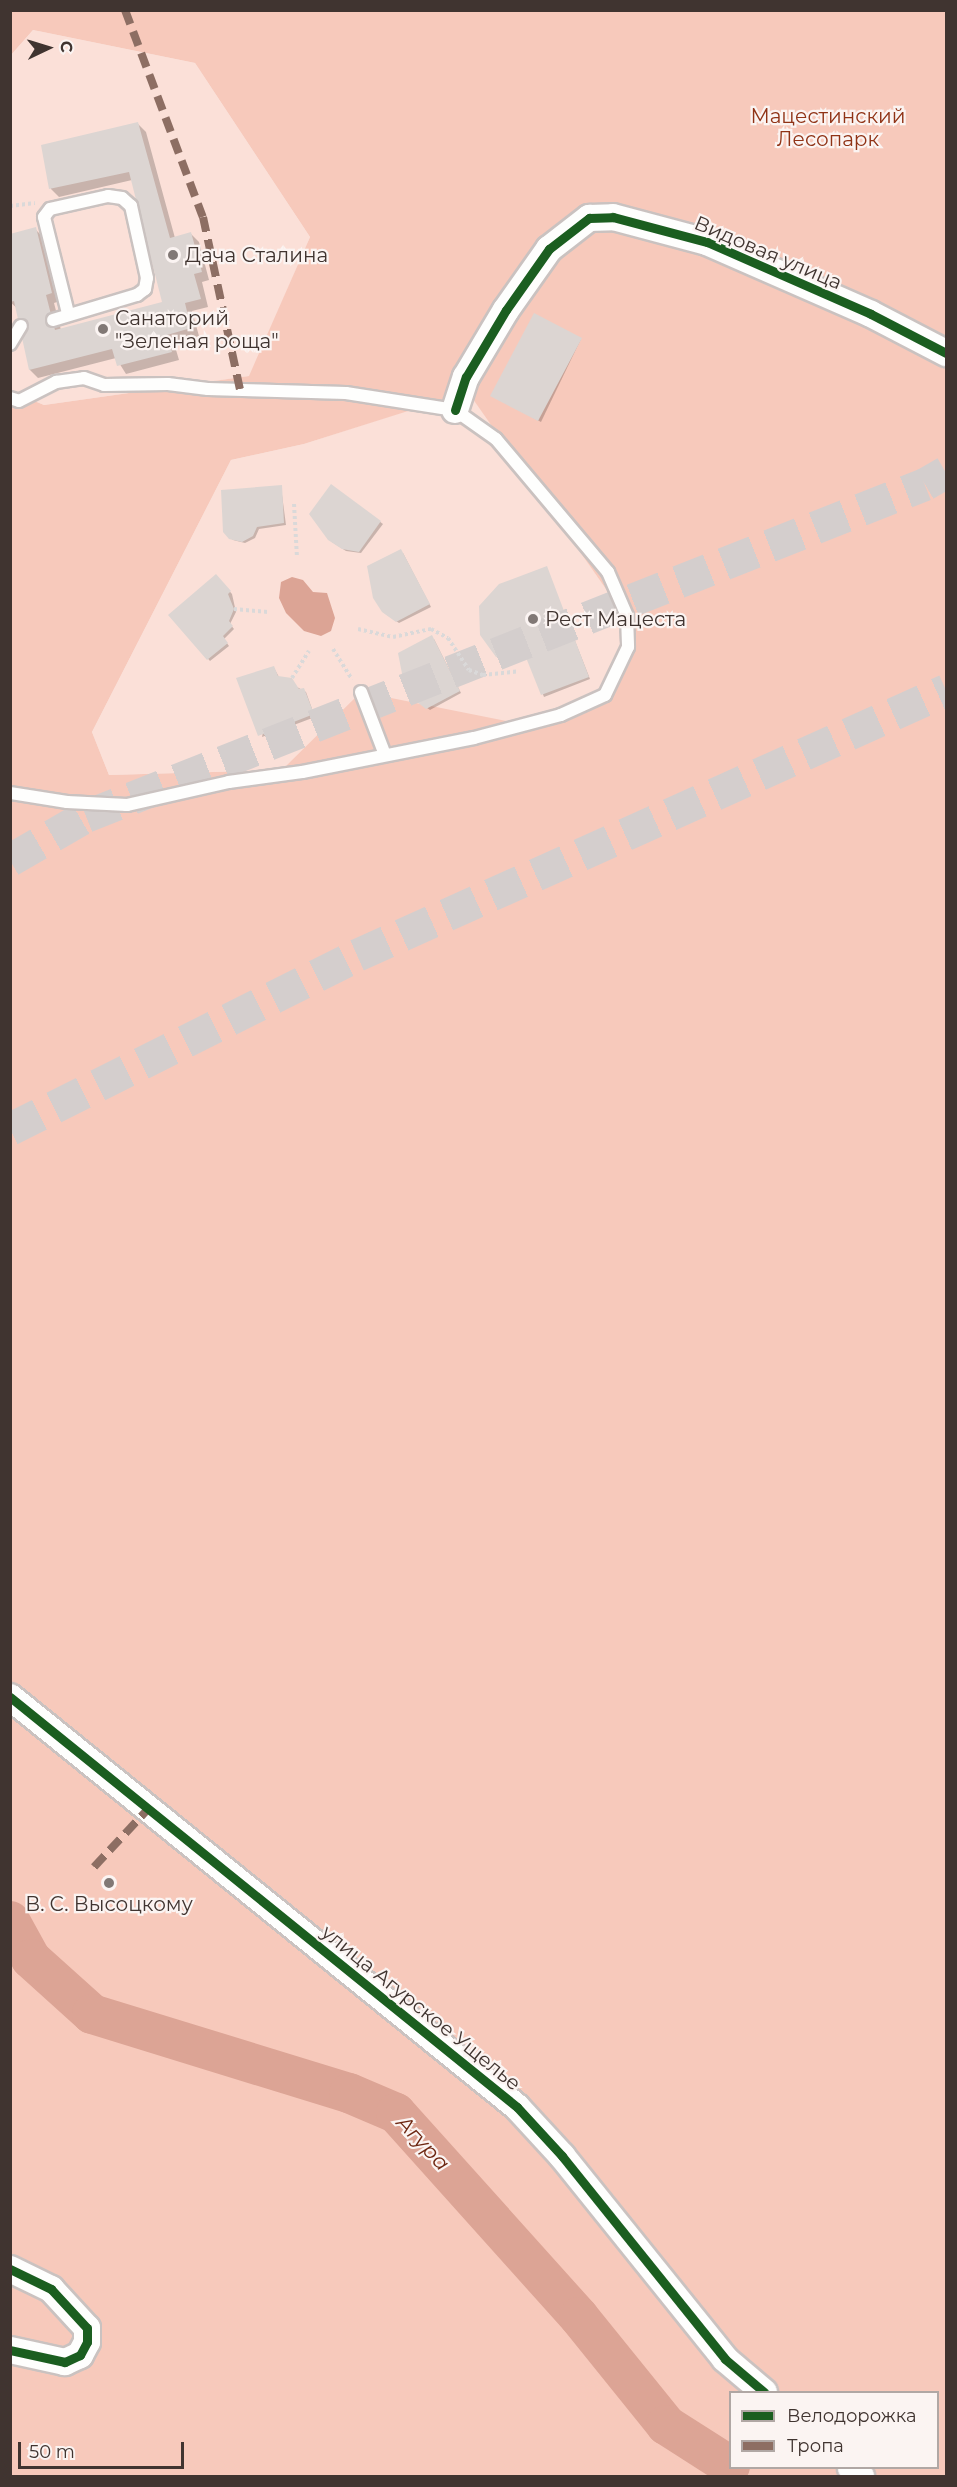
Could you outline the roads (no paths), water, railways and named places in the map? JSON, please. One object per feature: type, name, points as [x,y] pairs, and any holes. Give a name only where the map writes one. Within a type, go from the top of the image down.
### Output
[{"type":"street","name":"Видовая улица","points":[[455,410],[466,377],[506,310],[549,249],[589,219],[613,217],[707,242],[871,314],[946,353]]},
{"type":"street","name":"улица Агурское Ущелье","points":[[10,1697],[517,2107],[562,2156],[725,2359],[763,2391]]},
{"type":"street","points":[[10,2269],[51,2289],[87,2328],[87,2342],[80,2355],[65,2362],[10,2350]]},
{"type":"lane","points":[[53,320],[68,313],[137,295],[145,289],[147,278],[131,206],[122,198],[108,196],[50,209],[44,217],[68,313]]},
{"type":"lane","points":[[10,344],[21,326]]},
{"type":"lane","points":[[10,398],[19,401],[56,382],[84,378],[104,385],[168,384],[208,389],[345,393],[455,410],[496,439],[608,572],[627,616],[628,646],[605,695],[561,715],[495,732],[385,755],[229,782],[128,805],[66,802],[10,793]]},
{"type":"lane","points":[[361,692],[385,755]]},
{"type":"waterway","name":"Агура","points":[[10,1921],[31,1959],[92,2014],[349,2093],[396,2113],[579,2317],[666,2425],[729,2465]]},
{"type":"tunnel","points":[[10,860],[86,816],[925,484],[946,472]]},
{"type":"tunnel","points":[[10,1129],[357,955],[946,690]]},
{"type":"place","name":"Дача Сталина","points":[[173,255]]},
{"type":"place","name":"Санаторий \"Зеленая роща\"","points":[[103,329]]},
{"type":"place","name":"Рест Мацеста","points":[[533,619]]},
{"type":"place","name":"В. С. Высоцкому","points":[[109,1883]]},
{"type":"park label","name":"Мацестинский Лесопарк","points":[[828,128]]}]
